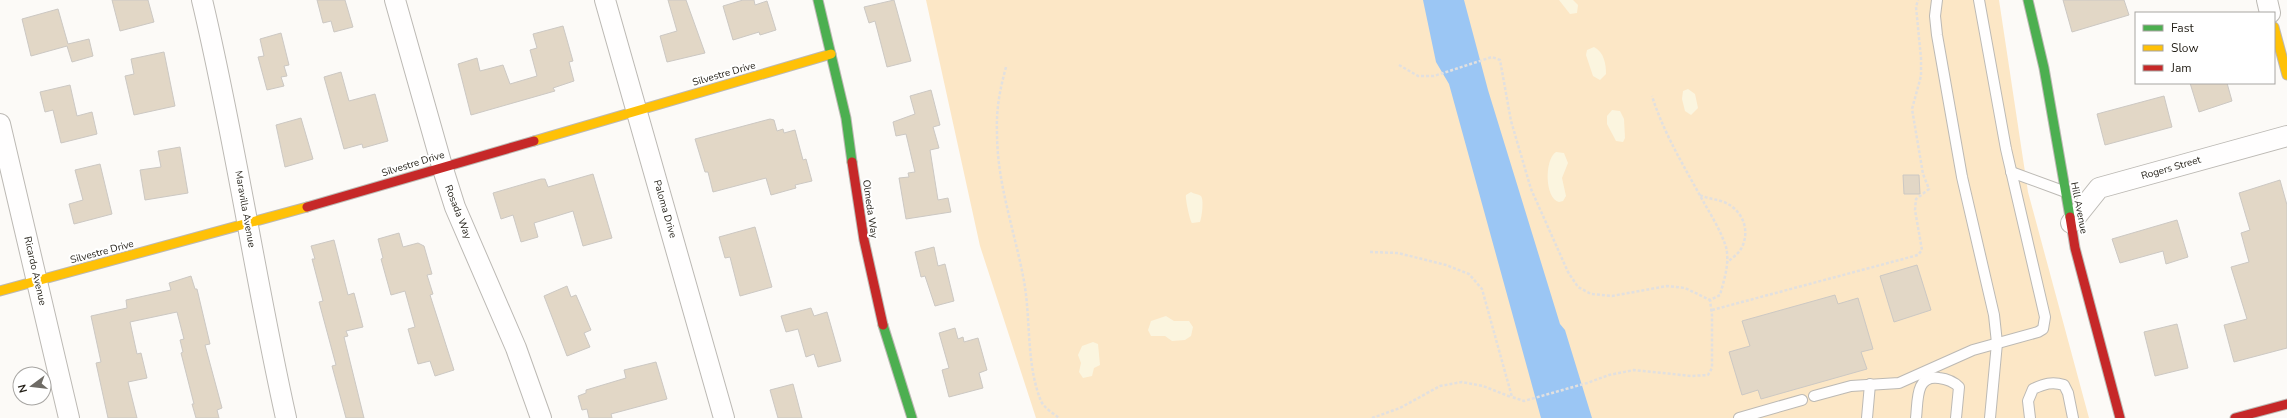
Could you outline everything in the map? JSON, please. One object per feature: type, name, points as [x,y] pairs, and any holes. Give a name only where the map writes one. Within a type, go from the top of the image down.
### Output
[{"type":"street","name":"Maravilla Avenue","points":[[202,0],[224,92],[271,348],[286,418]]},
{"type":"street","name":"Rosada Way","points":[[395,0],[442,166],[464,231],[516,348],[541,418]]},
{"type":"street","name":"Paloma Drive","points":[[605,0],[724,418]]},
{"type":"street","name":"Olmeda Way","points":[[818,0],[846,118],[865,247],[885,335],[912,418]]},
{"type":"street","name":"Hill Avenue","points":[[2028,0],[2044,68],[2075,248],[2120,418]]},
{"type":"street","points":[[2267,0],[2270,12]]},
{"type":"street","points":[[2275,31],[2287,75]]},
{"type":"street","name":"Silvestre Drive","points":[[0,291],[249,224],[442,166],[831,54]]},
{"type":"street","name":"Ricardo Avenue","points":[[0,124],[38,281],[68,418]]},
{"type":"street","name":"Rogers Street","points":[[2071,223],[2099,188],[2287,136]]},
{"type":"street","points":[[2235,418],[2287,406]]},
{"type":"lane","points":[[1937,0],[1935,16],[1937,35],[1962,177],[1994,315],[1997,343],[1990,418]]},
{"type":"lane","points":[[1814,396],[1851,386],[1899,383],[1973,350],[2038,332],[2043,329],[2045,323],[2000,116],[1979,0]]},
{"type":"lane","points":[[2012,172],[2064,191]]},
{"type":"lane","points":[[1940,378],[1941,365]]},
{"type":"lane","points":[[1916,418],[1920,385],[1926,379],[1933,377],[1950,380],[1959,387],[1956,418]]},
{"type":"lane","points":[[2030,418],[2028,401],[2033,389],[2042,384],[2056,382],[2064,385],[2068,393],[2073,418]]},
{"type":"lane","points":[[1867,418],[1870,384]]},
{"type":"lane","points":[[1739,418],[1802,400]]},
{"type":"path","points":[[1712,310],[1918,255],[1922,250],[1915,210],[1916,199],[1929,189],[1923,174],[1912,109],[1921,76],[1922,58],[1916,7],[1918,0]]},
{"type":"path","points":[[1399,65],[1418,76],[1434,76],[1492,57],[1500,60],[1512,121],[1531,189],[1568,272],[1578,287],[1591,294],[1612,296],[1667,286],[1685,288],[1710,300],[1720,296],[1727,263],[1726,247],[1658,117],[1652,96]]},
{"type":"path","points":[[1006,67],[997,104],[996,134],[1004,192],[1024,282],[1035,382],[1042,403],[1059,418]]},
{"type":"path","points":[[1699,194],[1709,199],[1723,202],[1735,209],[1744,222],[1746,236],[1740,250],[1727,263]]},
{"type":"path","points":[[1370,252],[1398,253],[1446,265],[1469,274],[1482,289],[1512,397]]},
{"type":"path","points":[[1372,418],[1400,408],[1440,386],[1462,382],[1483,386],[1524,400],[1587,383],[1609,375],[1634,370],[1691,376],[1708,375],[1712,368],[1712,310],[1710,300]]},
{"type":"shaded area","points":[[926,0],[1999,0],[2028,192],[2089,418],[1036,418],[980,246]]},
{"type":"sand","points":[[1559,0],[1573,0],[1578,5],[1577,13],[1570,14]]},
{"type":"sand","points":[[1594,47],[1602,55],[1606,66],[1606,74],[1600,80],[1593,76],[1586,55],[1587,50]]},
{"type":"sand","points":[[1688,89],[1695,94],[1698,108],[1691,115],[1685,111],[1682,99],[1683,91]]},
{"type":"sand","points":[[1612,110],[1620,111],[1624,119],[1625,138],[1623,142],[1616,141],[1607,124],[1607,116]]},
{"type":"sand","points":[[1556,152],[1564,153],[1568,163],[1562,178],[1566,196],[1563,201],[1559,202],[1554,199],[1551,194],[1548,179],[1549,163],[1552,156]]},
{"type":"sand","points":[[1191,192],[1200,195],[1202,198],[1200,222],[1192,223],[1190,218],[1186,195]]},
{"type":"sand","points":[[1166,316],[1174,321],[1189,321],[1193,327],[1191,336],[1185,340],[1172,341],[1165,336],[1151,336],[1148,330],[1151,321]]},
{"type":"sand","points":[[1093,342],[1098,344],[1100,365],[1094,368],[1092,376],[1083,378],[1079,372],[1081,363],[1078,355],[1082,346]]},
{"type":"water","points":[[1423,0],[1464,0],[1488,90],[1560,324],[1565,330],[1592,418],[1541,418],[1449,84],[1436,62]]},
{"type":"building","points":[[112,0],[148,0],[154,22],[120,31]]},
{"type":"building","points":[[317,0],[345,0],[353,27],[334,32],[331,21],[323,23]]},
{"type":"building","points":[[668,0],[686,0],[705,53],[667,62],[660,36],[677,31]]},
{"type":"building","points":[[743,0],[754,0],[755,5],[767,1],[776,30],[760,35],[759,32],[733,40],[723,6]]},
{"type":"building","points":[[894,0],[911,61],[887,67],[875,21],[869,23],[864,7]]},
{"type":"building","points":[[2063,0],[2124,0],[2129,15],[2072,32]]},
{"type":"building","points":[[58,9],[68,44],[89,39],[93,56],[72,62],[67,46],[31,56],[22,19]]},
{"type":"building","points":[[563,26],[573,61],[569,62],[574,81],[553,88],[555,91],[471,115],[458,64],[477,58],[480,71],[503,65],[510,84],[537,76],[530,50],[537,48],[533,34]]},
{"type":"building","points":[[281,33],[289,65],[284,66],[287,76],[281,77],[284,86],[267,90],[258,57],[264,56],[260,39]]},
{"type":"building","points":[[164,52],[175,106],[134,115],[125,76],[134,74],[131,59]]},
{"type":"building","points":[[341,72],[349,101],[375,94],[388,141],[363,148],[362,144],[344,149],[324,77]]},
{"type":"building","points":[[2190,84],[2227,84],[2232,101],[2199,112]]},
{"type":"building","points":[[70,85],[77,116],[92,112],[97,134],[61,143],[53,110],[45,112],[40,92]]},
{"type":"building","points":[[931,90],[940,125],[933,127],[939,148],[930,150],[938,200],[948,198],[951,212],[906,219],[899,178],[909,177],[908,173],[915,172],[906,134],[896,136],[893,122],[915,114],[910,96]]},
{"type":"building","points":[[2164,96],[2172,127],[2105,145],[2097,114]]},
{"type":"building","points":[[301,118],[313,159],[285,167],[276,125]]},
{"type":"building","points":[[770,119],[774,120],[777,131],[783,129],[784,133],[795,130],[803,160],[806,159],[812,181],[795,185],[796,188],[771,195],[766,178],[713,192],[708,172],[705,172],[695,139]]},
{"type":"building","points":[[180,147],[188,193],[145,200],[140,170],[161,167],[158,151]]},
{"type":"building","points":[[100,164],[112,214],[74,224],[69,204],[83,200],[75,170]]},
{"type":"building","points":[[593,174],[612,238],[583,246],[573,211],[534,223],[538,237],[521,242],[513,215],[501,219],[493,193],[541,179],[545,179],[548,187]]},
{"type":"building","points":[[1903,175],[1919,175],[1920,194],[1904,194]]},
{"type":"building","points":[[2280,180],[2287,205],[2287,348],[2234,362],[2224,325],[2247,319],[2231,267],[2249,262],[2241,233],[2250,230],[2239,193]]},
{"type":"building","points":[[2177,220],[2188,257],[2166,264],[2163,251],[2120,263],[2112,239]]},
{"type":"building","points":[[755,227],[772,287],[740,296],[730,257],[725,258],[719,237]]},
{"type":"building","points":[[399,233],[403,247],[418,243],[424,246],[432,274],[427,275],[433,294],[430,295],[454,370],[435,376],[430,361],[418,364],[408,329],[415,327],[405,291],[391,295],[381,259],[383,258],[378,239]]},
{"type":"building","points":[[334,240],[348,295],[354,293],[363,327],[346,331],[348,336],[344,337],[364,418],[346,418],[332,366],[336,365],[319,302],[323,301],[312,259],[315,259],[311,246]]},
{"type":"building","points":[[934,247],[938,266],[945,264],[954,301],[935,306],[925,276],[921,277],[915,252]]},
{"type":"building","points":[[1917,265],[1931,310],[1894,322],[1880,276]]},
{"type":"building","points":[[191,276],[195,289],[197,289],[210,344],[205,345],[222,408],[217,410],[219,418],[196,418],[181,353],[183,352],[180,340],[184,339],[177,312],[130,322],[137,354],[141,353],[147,378],[128,382],[137,418],[108,418],[96,363],[101,362],[91,316],[127,308],[126,300],[171,290],[169,283]]},
{"type":"building","points":[[567,286],[571,297],[576,295],[591,330],[584,333],[590,347],[567,356],[544,296]]},
{"type":"building","points":[[1835,295],[1838,304],[1858,298],[1873,349],[1861,352],[1867,369],[1761,399],[1758,390],[1742,395],[1729,352],[1750,346],[1742,321]]},
{"type":"building","points":[[811,308],[814,316],[827,312],[841,361],[818,367],[814,354],[806,357],[798,329],[786,332],[781,316]]},
{"type":"building","points":[[2177,324],[2188,368],[2155,376],[2144,332]]},
{"type":"building","points":[[955,328],[958,339],[963,337],[964,342],[978,338],[987,370],[979,373],[983,388],[949,397],[942,370],[949,368],[939,333]]},
{"type":"building","points":[[656,362],[667,399],[611,414],[612,418],[589,418],[587,409],[582,410],[578,396],[586,393],[586,390],[626,378],[624,370]]},
{"type":"building","points":[[793,384],[802,418],[778,418],[770,390]]},
{"type":"traffic: fast","points":[[818,0],[846,118],[852,162]]},
{"type":"traffic: fast","points":[[2028,0],[2044,68],[2070,217]]},
{"type":"traffic: fast","points":[[883,325],[912,418]]},
{"type":"traffic: slow","points":[[2275,31],[2287,75]]},
{"type":"traffic: slow","points":[[534,141],[831,54]]},
{"type":"traffic: slow","points":[[0,291],[307,207]]},
{"type":"traffic: jam","points":[[307,207],[534,141]]},
{"type":"traffic: jam","points":[[852,162],[864,240],[883,325]]},
{"type":"traffic: jam","points":[[2070,217],[2075,248],[2120,418]]},
{"type":"traffic: jam","points":[[2235,418],[2287,404]]}]
